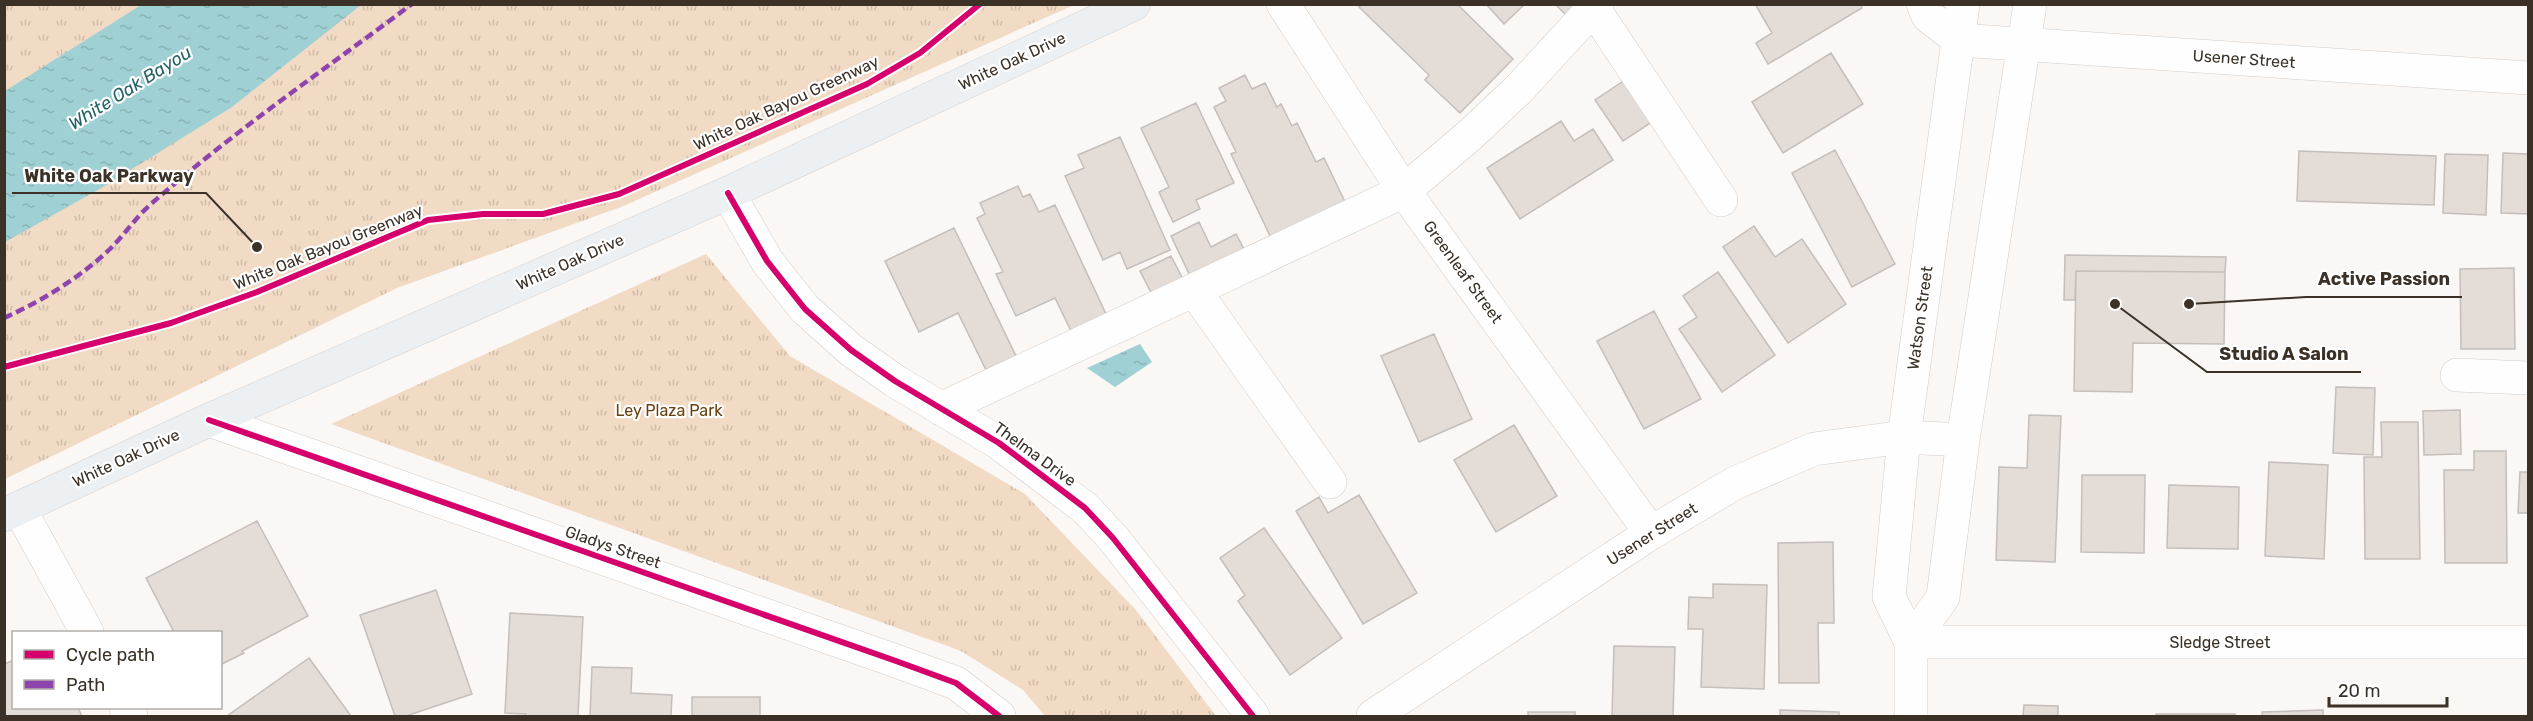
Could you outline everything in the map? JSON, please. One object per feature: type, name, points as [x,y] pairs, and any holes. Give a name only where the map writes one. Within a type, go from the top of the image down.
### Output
[{"type":"main road","name":"White Oak Drive","points":[[11,511],[209,420],[728,192],[1134,4]]},
{"type":"street","name":"Greenleaf Street","points":[[1283,4],[1404,191],[1650,533]]},
{"type":"street","points":[[1923,4],[1928,16],[1959,40]]},
{"type":"street","name":"Watson Street","points":[[1911,717],[1911,642],[1889,597],[1904,437],[1963,4]]},
{"type":"street","points":[[1911,642],[1943,597],[1963,440],[2030,4]]},
{"type":"street","points":[[941,409],[1404,191],[1470,135],[1518,90],[1595,7],[1721,200]]},
{"type":"street","name":"Usener Street","points":[[1959,40],[2529,78]]},
{"type":"street","name":"Thelma Drive","points":[[728,192],[766,261],[805,309],[851,350],[895,381],[999,443],[1085,508],[1113,538],[1253,717]]},
{"type":"street","points":[[1194,290],[1330,482]]},
{"type":"street","points":[[2457,375],[2529,378]]},
{"type":"street","name":"Gladys Street","points":[[209,420],[956,683],[999,717]]},
{"type":"street","name":"Usener Street","points":[[1373,717],[1650,533],[1735,483],[1814,449],[1904,437],[1963,440]]},
{"type":"street","points":[[11,511],[86,631]]},
{"type":"street","name":"Sledge Street","points":[[1911,642],[2529,642]]},
{"type":"green space","points":[[4,5],[1074,5],[621,207],[397,288],[5,479]]},
{"type":"green space","name":"Ley Plaza Park","points":[[706,254],[790,356],[1025,494],[1136,610],[1216,716],[1045,716],[1023,690],[961,651],[331,424]]},
{"type":"water","name":"White Oak Bayou","points":[[141,5],[361,5],[232,107],[103,187],[5,242],[5,91]]},
{"type":"water","points":[[1140,344],[1152,362],[1115,387],[1087,368]]},
{"type":"building","points":[[1362,4],[1457,4],[1513,59],[1460,113],[1425,80],[1429,75],[1359,7]]},
{"type":"building","points":[[1486,4],[1525,4],[1504,24]]},
{"type":"building","points":[[1555,4],[1584,4],[1570,19]]},
{"type":"building","points":[[1755,4],[1860,4],[1862,8],[1768,64],[1756,43],[1772,33]]},
{"type":"building","points":[[1831,53],[1863,104],[1783,153],[1752,102]]},
{"type":"building","points":[[1245,75],[1252,89],[1265,83],[1277,107],[1281,104],[1292,126],[1297,123],[1316,162],[1324,158],[1346,204],[1272,240],[1231,154],[1236,152],[1214,107],[1226,101],[1219,88]]},
{"type":"building","points":[[1628,78],[1655,120],[1623,141],[1595,100]]},
{"type":"building","points":[[1196,103],[1234,183],[1196,200],[1200,209],[1173,222],[1159,192],[1169,187],[1141,128]]},
{"type":"building","points":[[1561,121],[1574,141],[1593,129],[1613,160],[1520,219],[1487,168]]},
{"type":"building","points":[[1120,137],[1170,250],[1127,269],[1120,252],[1103,260],[1065,176],[1084,168],[1078,155]]},
{"type":"building","points":[[1835,150],[1895,264],[1852,287],[1792,173]]},
{"type":"building","points":[[2299,151],[2436,156],[2434,205],[2297,201]]},
{"type":"building","points":[[2503,153],[2528,154],[2528,214],[2501,213]]},
{"type":"building","points":[[2445,154],[2488,155],[2486,215],[2443,213]]},
{"type":"building","points":[[1018,186],[1023,197],[1030,194],[1039,212],[1055,205],[1106,314],[1071,331],[1055,298],[1016,316],[996,274],[1003,272],[977,218],[985,214],[980,203]]},
{"type":"building","points":[[1199,222],[1211,247],[1236,234],[1247,255],[1193,282],[1171,236]]},
{"type":"building","points":[[1754,226],[1775,257],[1802,239],[1846,304],[1788,343],[1723,247]]},
{"type":"building","points":[[954,228],[1016,356],[986,370],[958,313],[919,332],[885,261]]},
{"type":"building","points":[[2065,255],[2226,257],[2225,272],[2076,271],[2075,300],[2064,300]]},
{"type":"building","points":[[1171,256],[1186,285],[1155,300],[1140,271]]},
{"type":"building","points":[[2514,268],[2515,349],[2461,349],[2460,269]]},
{"type":"building","points":[[2076,271],[2225,272],[2224,344],[2133,343],[2132,392],[2074,391]]},
{"type":"building","points":[[1718,272],[1775,355],[1722,392],[1679,329],[1697,317],[1683,296]]},
{"type":"building","points":[[1654,311],[1701,399],[1644,429],[1597,341]]},
{"type":"building","points":[[1434,334],[1472,419],[1419,442],[1381,356]]},
{"type":"building","points":[[2336,387],[2375,388],[2373,455],[2333,453]]},
{"type":"building","points":[[2460,410],[2461,454],[2424,455],[2423,411]]},
{"type":"building","points":[[2029,415],[2061,416],[2055,562],[1996,560],[1999,467],[2027,468]]},
{"type":"building","points":[[2381,422],[2418,422],[2420,559],[2365,559],[2364,457],[2382,457]]},
{"type":"building","points":[[1514,425],[1557,496],[1496,532],[1454,460]]},
{"type":"building","points":[[2474,451],[2506,451],[2507,563],[2445,563],[2444,470],[2474,470]]},
{"type":"building","points":[[2269,462],[2328,465],[2324,559],[2265,556]]},
{"type":"building","points":[[2520,472],[2528,472],[2528,513],[2518,513]]},
{"type":"building","points":[[2082,475],[2145,475],[2144,553],[2081,552]]},
{"type":"building","points":[[2169,485],[2239,487],[2238,549],[2167,548]]},
{"type":"building","points":[[1359,495],[1417,593],[1363,624],[1296,511],[1319,497],[1328,513]]},
{"type":"building","points":[[257,521],[308,616],[222,664],[222,631],[173,631],[146,578]]},
{"type":"building","points":[[1264,528],[1342,638],[1290,675],[1238,601],[1245,595],[1220,558]]},
{"type":"building","points":[[1833,542],[1834,623],[1818,623],[1819,683],[1779,683],[1778,543]]},
{"type":"building","points":[[1713,584],[1767,585],[1764,689],[1701,687],[1703,629],[1688,629],[1689,597],[1713,598]]},
{"type":"building","points":[[436,590],[472,694],[406,716],[395,716],[360,615]]},
{"type":"building","points":[[510,613],[583,617],[578,716],[526,716],[526,714],[505,713]]},
{"type":"building","points":[[1614,646],[1675,647],[1673,716],[1612,716]]},
{"type":"building","points":[[309,658],[351,716],[227,716]]},
{"type":"building","points":[[12,661],[12,709],[78,709],[82,716],[4,716],[4,664]]},
{"type":"building","points":[[592,667],[632,668],[631,693],[672,695],[671,716],[590,716]]},
{"type":"building","points":[[692,697],[760,697],[760,716],[692,716]]},
{"type":"building","points":[[2024,705],[2058,706],[2058,716],[2023,716]]},
{"type":"building","points":[[1780,710],[1839,712],[1839,716],[1780,716]]},
{"type":"building","points":[[2323,710],[2323,716],[2262,716],[2262,712]]},
{"type":"building","points":[[1528,712],[1575,712],[1575,716],[1528,716]]},
{"type":"building","points":[[2156,714],[2235,714],[2235,716],[2156,716]]},
{"type":"marked path","points":[[4,318],[47,296],[87,269],[111,248],[146,209],[182,177],[246,126],[412,4]]},
{"type":"cycle path","name":"White Oak Bayou Greenway","points":[[4,367],[171,323],[257,292],[428,220],[483,214],[543,214],[619,194],[867,84],[920,53],[980,4]]},
{"type":"cycle path","points":[[728,193],[767,261],[805,309],[851,350],[895,381],[999,443],[1085,508],[1113,538],[1253,716]]},
{"type":"cycle path","points":[[209,420],[956,683],[999,716]]},
{"type":"place","name":"White Oak Parkway","points":[[257,247]]},
{"type":"place","name":"Studio A Salon","points":[[2115,304]]},
{"type":"place","name":"Active Passion","points":[[2189,304]]}]
